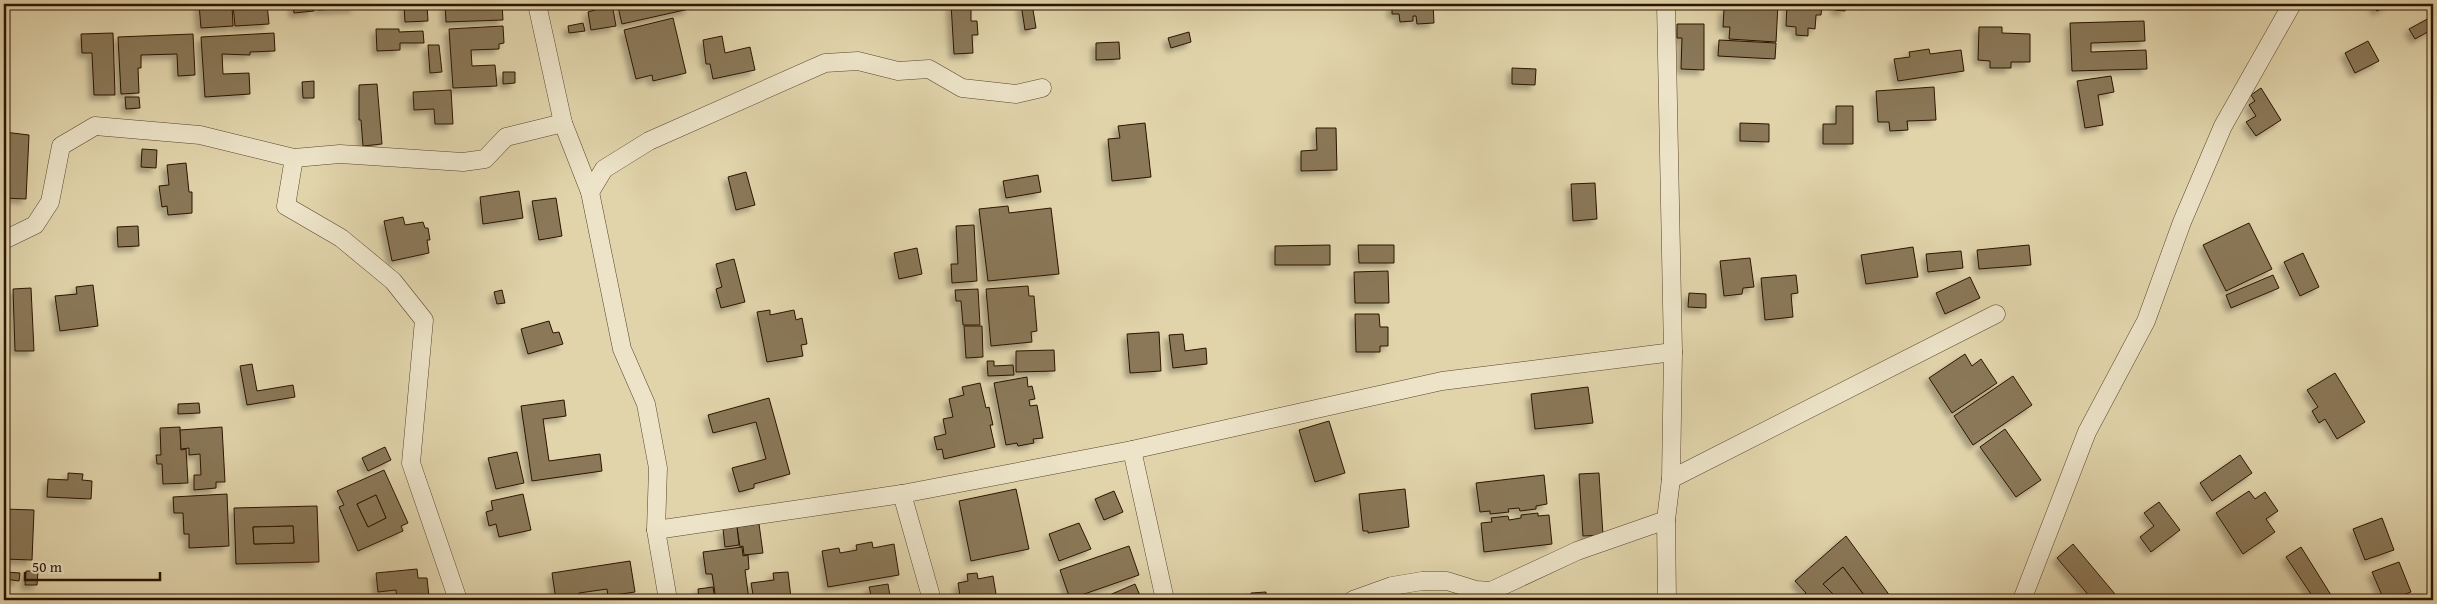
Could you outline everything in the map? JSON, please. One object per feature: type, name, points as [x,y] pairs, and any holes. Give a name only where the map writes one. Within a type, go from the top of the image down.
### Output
[{"type":"street","points":[[537,4],[563,123],[590,192],[622,349],[646,404],[658,468],[656,530],[668,600]]},
{"type":"street","points":[[1666,4],[1673,352],[1670,479],[1666,520],[1667,600]]},
{"type":"street","points":[[2022,600],[2087,432],[2146,321],[2182,222],[2223,126],[2292,4]]},
{"type":"street","points":[[590,192],[604,169],[650,141],[825,63],[858,61],[898,71],[929,69],[962,88],[1016,94],[1042,88]]},
{"type":"street","points":[[4,240],[35,225],[50,202],[61,146],[95,126],[200,135],[294,158],[340,154],[463,162],[485,159],[506,136],[563,123]]},
{"type":"street","points":[[294,158],[286,206],[341,238],[393,281],[424,320],[410,463],[458,600]]},
{"type":"street","points":[[1670,479],[1996,314]]},
{"type":"street","points":[[656,530],[902,494],[1132,450],[1442,381],[1673,352]]},
{"type":"street","points":[[1132,450],[1165,600]]},
{"type":"street","points":[[902,494],[932,600]]},
{"type":"street","points":[[1352,600],[1392,586],[1422,580],[1447,582],[1476,590],[1491,591],[1577,551],[1666,520]]},
{"type":"building","points":[[199,4],[232,4],[233,26],[201,28]]},
{"type":"building","points":[[233,4],[267,4],[269,24],[235,26]]},
{"type":"building","points":[[293,4],[313,4],[314,11],[294,13]]},
{"type":"building","points":[[317,4],[355,4],[355,8],[318,10]]},
{"type":"building","points":[[427,4],[428,21],[405,22],[404,5]]},
{"type":"building","points":[[445,4],[502,4],[503,20],[446,22]]},
{"type":"building","points":[[612,4],[616,26],[591,30],[588,12],[595,10],[594,6]]},
{"type":"building","points":[[629,4],[688,4],[689,9],[622,24],[618,7]]},
{"type":"building","points":[[951,4],[971,4],[971,21],[977,21],[978,35],[972,35],[973,53],[954,54]]},
{"type":"building","points":[[1021,4],[1032,4],[1036,28],[1025,30]]},
{"type":"building","points":[[1392,4],[1433,4],[1434,23],[1417,24],[1416,16],[1413,16],[1413,21],[1400,22],[1399,14],[1392,14]]},
{"type":"building","points":[[1729,4],[1778,4],[1776,42],[1729,39],[1730,27],[1723,27],[1724,9],[1729,9]]},
{"type":"building","points":[[1787,4],[1822,4],[1821,15],[1816,15],[1815,29],[1808,28],[1808,36],[1796,35],[1796,27],[1786,26]]},
{"type":"building","points":[[1836,4],[1846,4],[1845,11],[1835,10]]},
{"type":"building","points":[[2373,4],[2390,4],[2377,11]]},
{"type":"building","points":[[2433,16],[2433,29],[2415,39],[2409,29]]},
{"type":"building","points":[[673,18],[686,73],[653,81],[652,75],[636,79],[624,30]]},
{"type":"building","points":[[2144,21],[2145,41],[2091,43],[2091,52],[2146,50],[2147,69],[2072,71],[2070,23]]},
{"type":"building","points":[[583,23],[585,31],[569,33],[568,26]]},
{"type":"building","points":[[1677,24],[1704,24],[1704,70],[1681,69],[1682,38],[1677,38]]},
{"type":"building","points":[[503,26],[504,43],[499,44],[499,49],[471,50],[472,66],[495,65],[497,86],[453,88],[449,29]]},
{"type":"building","points":[[1979,27],[2002,27],[2002,33],[2030,34],[2030,62],[2011,62],[2011,68],[1990,68],[1990,61],[1978,60]]},
{"type":"building","points":[[376,29],[399,29],[399,32],[423,31],[424,43],[400,43],[400,50],[377,51]]},
{"type":"building","points":[[1189,32],[1191,42],[1171,48],[1168,38]]},
{"type":"building","points":[[113,33],[115,95],[94,95],[92,53],[82,53],[81,34]]},
{"type":"building","points":[[274,33],[275,51],[250,52],[250,55],[222,54],[223,74],[249,73],[250,94],[205,97],[201,37]]},
{"type":"building","points":[[193,34],[195,75],[178,76],[177,54],[141,55],[141,68],[138,68],[139,93],[121,94],[118,37]]},
{"type":"building","points":[[722,36],[725,53],[750,47],[755,70],[713,79],[710,64],[706,64],[703,40]]},
{"type":"building","points":[[1719,40],[1776,43],[1775,59],[1718,56]]},
{"type":"building","points":[[2368,41],[2379,61],[2355,73],[2345,53]]},
{"type":"building","points":[[1119,42],[1120,59],[1096,60],[1096,43]]},
{"type":"building","points":[[428,45],[439,45],[442,72],[430,73]]},
{"type":"building","points":[[1929,49],[1930,54],[1961,50],[1964,71],[1898,81],[1894,59],[1910,57],[1909,52]]},
{"type":"building","points":[[1512,68],[1536,69],[1535,85],[1512,84]]},
{"type":"building","points":[[503,72],[515,72],[515,83],[503,84]]},
{"type":"building","points":[[2111,76],[2114,92],[2098,95],[2103,125],[2085,128],[2077,81]]},
{"type":"building","points":[[314,81],[314,98],[303,98],[302,82]]},
{"type":"building","points":[[377,84],[382,144],[363,146],[361,120],[359,120],[359,85]]},
{"type":"building","points":[[1934,87],[1936,120],[1907,121],[1908,130],[1890,131],[1889,122],[1878,122],[1876,91]]},
{"type":"building","points":[[2261,88],[2281,120],[2256,136],[2246,122],[2256,116],[2249,105],[2255,101],[2251,95]]},
{"type":"building","points":[[451,90],[453,124],[435,124],[434,109],[414,110],[413,92]]},
{"type":"building","points":[[125,97],[139,97],[140,108],[126,109]]},
{"type":"building","points":[[1836,106],[1853,106],[1853,144],[1823,144],[1823,124],[1836,124]]},
{"type":"building","points":[[1145,123],[1151,177],[1112,181],[1108,139],[1120,138],[1118,126]]},
{"type":"building","points":[[1740,123],[1769,124],[1769,142],[1740,141]]},
{"type":"building","points":[[1316,128],[1336,128],[1337,170],[1301,171],[1301,151],[1317,150]]},
{"type":"building","points":[[4,132],[29,135],[26,199],[4,198]]},
{"type":"building","points":[[142,149],[157,150],[156,168],[141,167]]},
{"type":"building","points":[[186,163],[189,192],[192,192],[192,213],[168,215],[167,206],[162,207],[159,186],[169,185],[167,165]]},
{"type":"building","points":[[746,172],[755,205],[736,210],[728,177]]},
{"type":"building","points":[[1038,175],[1041,192],[1006,198],[1003,181]]},
{"type":"building","points":[[1595,183],[1597,219],[1573,221],[1571,184]]},
{"type":"building","points":[[519,191],[523,218],[483,224],[480,197]]},
{"type":"building","points":[[556,198],[562,236],[539,240],[532,201]]},
{"type":"building","points":[[1008,206],[1009,213],[1051,208],[1059,274],[988,281],[979,209]]},
{"type":"building","points":[[403,217],[405,225],[423,222],[425,228],[428,228],[430,240],[427,240],[429,253],[392,261],[384,221]]},
{"type":"building","points":[[2249,223],[2272,269],[2226,291],[2203,245]]},
{"type":"building","points":[[974,225],[977,281],[952,283],[951,264],[958,264],[956,226]]},
{"type":"building","points":[[138,226],[139,246],[118,247],[117,227]]},
{"type":"building","points":[[1330,245],[1330,265],[1275,265],[1275,246]]},
{"type":"building","points":[[1358,245],[1394,245],[1394,263],[1359,263]]},
{"type":"building","points":[[2029,245],[2031,265],[1979,269],[1977,250]]},
{"type":"building","points":[[1913,247],[1918,277],[1866,284],[1861,255]]},
{"type":"building","points":[[917,248],[922,274],[899,279],[894,253]]},
{"type":"building","points":[[1961,251],[1963,268],[1928,272],[1926,254]]},
{"type":"building","points":[[2303,253],[2319,287],[2300,296],[2284,262]]},
{"type":"building","points":[[1750,258],[1754,287],[1743,288],[1742,294],[1724,296],[1720,261]]},
{"type":"building","points":[[734,259],[745,302],[721,308],[716,289],[722,287],[716,264]]},
{"type":"building","points":[[1388,271],[1389,303],[1355,303],[1354,272]]},
{"type":"building","points":[[1796,275],[1798,293],[1791,294],[1793,317],[1765,320],[1761,278]]},
{"type":"building","points":[[2273,275],[2279,288],[2231,308],[2226,295]]},
{"type":"building","points":[[1970,277],[1980,298],[1945,314],[1936,293]]},
{"type":"building","points":[[93,285],[98,326],[60,331],[55,296],[77,294],[76,287]]},
{"type":"building","points":[[1028,286],[1029,296],[1034,296],[1037,331],[1031,332],[1032,342],[991,346],[986,289]]},
{"type":"building","points":[[31,288],[34,351],[15,351],[13,289]]},
{"type":"building","points":[[978,289],[980,325],[963,325],[961,301],[956,301],[955,290]]},
{"type":"building","points":[[502,290],[505,303],[497,304],[494,292]]},
{"type":"building","points":[[1689,293],[1706,294],[1706,308],[1688,307]]},
{"type":"building","points":[[770,310],[770,315],[794,310],[796,320],[802,318],[807,344],[801,345],[803,356],[767,362],[757,312]]},
{"type":"building","points":[[1355,314],[1379,314],[1380,327],[1388,327],[1388,346],[1380,346],[1380,352],[1356,352]]},
{"type":"building","points":[[549,321],[553,333],[559,332],[563,344],[528,354],[521,329]]},
{"type":"building","points":[[964,326],[982,326],[983,357],[966,358]]},
{"type":"building","points":[[1159,332],[1161,371],[1130,373],[1127,334]]},
{"type":"building","points":[[1183,334],[1185,351],[1206,348],[1207,364],[1173,368],[1169,335]]},
{"type":"building","points":[[1054,350],[1055,371],[1016,372],[1016,351]]},
{"type":"building","points":[[1965,354],[1972,366],[1981,359],[1997,383],[1952,413],[1929,378]]},
{"type":"building","points":[[987,361],[994,361],[994,366],[1013,365],[1014,375],[988,376]]},
{"type":"building","points":[[252,364],[257,391],[293,385],[295,397],[247,405],[240,366]]},
{"type":"building","points":[[2335,373],[2365,422],[2337,439],[2325,419],[2319,423],[2312,411],[2318,407],[2307,390]]},
{"type":"building","points":[[2013,376],[2032,405],[1973,445],[1954,416]]},
{"type":"building","points":[[1027,377],[1028,387],[1032,386],[1035,399],[1029,400],[1030,406],[1037,405],[1043,438],[1033,439],[1034,443],[1018,446],[1017,443],[1006,445],[994,383]]},
{"type":"building","points":[[980,383],[986,408],[989,407],[993,425],[990,425],[995,447],[944,459],[942,449],[937,450],[934,437],[946,434],[943,419],[953,417],[949,399],[964,395],[962,387]]},
{"type":"building","points":[[1588,387],[1593,423],[1535,429],[1531,394]]},
{"type":"building","points":[[769,398],[790,474],[754,484],[754,488],[739,492],[732,468],[766,459],[756,422],[713,433],[708,415]]},
{"type":"building","points":[[564,400],[566,416],[543,419],[549,461],[600,454],[602,471],[532,481],[521,406]]},
{"type":"building","points":[[199,403],[200,413],[178,414],[178,404]]},
{"type":"building","points":[[1329,421],[1345,473],[1315,482],[1299,430]]},
{"type":"building","points":[[180,427],[181,450],[186,449],[188,483],[163,484],[162,464],[157,464],[156,455],[161,455],[160,428]]},
{"type":"building","points":[[222,427],[225,482],[216,482],[216,488],[194,490],[194,475],[201,475],[200,454],[189,455],[189,448],[181,449],[180,430]]},
{"type":"building","points":[[2005,429],[2041,480],[2016,497],[1980,447]]},
{"type":"building","points":[[385,447],[391,460],[368,471],[362,458]]},
{"type":"building","points":[[517,452],[524,483],[496,489],[488,458]]},
{"type":"building","points":[[2240,455],[2252,473],[2212,501],[2200,483]]},
{"type":"building","points":[[384,470],[408,523],[401,526],[403,531],[358,551],[339,507],[344,505],[337,491]],"holes":[[[376,495],[386,518],[368,527],[357,504]]]},
{"type":"building","points":[[68,473],[83,474],[82,480],[92,481],[91,499],[47,497],[48,479],[68,480]]},
{"type":"building","points":[[1599,473],[1603,535],[1583,536],[1579,474]]},
{"type":"building","points":[[1544,475],[1547,504],[1536,506],[1536,509],[1520,511],[1519,508],[1508,509],[1509,512],[1490,514],[1490,511],[1480,512],[1476,483]]},
{"type":"building","points":[[1016,489],[1029,549],[971,561],[959,501]]},
{"type":"building","points":[[1405,489],[1409,527],[1368,533],[1368,531],[1363,531],[1359,494]]},
{"type":"building","points":[[1114,491],[1123,512],[1104,520],[1095,499]]},
{"type":"building","points":[[2249,491],[2255,499],[2265,492],[2278,511],[2266,519],[2275,532],[2243,554],[2216,513]]},
{"type":"building","points":[[227,494],[229,546],[189,548],[189,534],[184,534],[183,513],[174,513],[173,497]]},
{"type":"building","points":[[523,494],[531,530],[499,537],[496,524],[489,526],[486,512],[493,510],[491,501]]},
{"type":"building","points":[[376,495],[386,518],[368,527],[357,504]]},
{"type":"building","points":[[2159,502],[2180,530],[2151,552],[2140,537],[2154,526],[2144,513]]},
{"type":"building","points":[[317,506],[319,562],[236,564],[234,508]],"holes":[[[293,526],[294,543],[254,544],[253,527]]]},
{"type":"building","points":[[4,509],[34,510],[32,560],[4,559]]},
{"type":"building","points":[[1538,513],[1538,516],[1549,515],[1552,544],[1484,552],[1481,523],[1492,522],[1491,518],[1508,516],[1509,520],[1521,518],[1521,515]]},
{"type":"building","points":[[2382,518],[2394,550],[2365,560],[2353,529]]},
{"type":"building","points":[[1079,523],[1091,549],[1059,561],[1049,534]]},
{"type":"building","points":[[759,524],[763,553],[744,555],[743,546],[740,547],[737,527]]},
{"type":"building","points":[[293,526],[294,543],[254,544],[253,527]]},
{"type":"building","points":[[737,527],[739,545],[725,547],[723,529]]},
{"type":"building","points":[[1846,536],[1893,600],[1857,600],[1864,595],[1843,567],[1823,584],[1839,600],[1803,600],[1801,597],[1806,593],[1795,581]]},
{"type":"building","points":[[872,542],[873,548],[894,544],[899,575],[828,587],[822,551],[839,548],[840,553],[857,550],[856,545]]},
{"type":"building","points":[[2073,544],[2120,600],[2089,600],[2091,598],[2057,558]]},
{"type":"building","points":[[1129,546],[1139,575],[1070,599],[1060,570]]},
{"type":"building","points":[[742,547],[743,556],[748,555],[749,569],[745,570],[749,600],[716,600],[712,574],[706,574],[703,552]]},
{"type":"building","points":[[2301,547],[2331,595],[2322,600],[2315,600],[2286,557]]},
{"type":"building","points":[[630,561],[635,592],[608,596],[607,589],[579,593],[580,600],[556,600],[552,573]]},
{"type":"building","points":[[2399,562],[2411,592],[2390,600],[2384,600],[2372,572]]},
{"type":"building","points":[[1843,567],[1864,595],[1857,600],[1839,600],[1823,584]]},
{"type":"building","points":[[417,569],[418,578],[427,578],[429,597],[420,598],[421,600],[397,600],[396,590],[378,592],[376,573]]},
{"type":"building","points":[[26,571],[38,571],[37,585],[25,585]]},
{"type":"building","points":[[6,572],[20,573],[19,581],[5,579]]},
{"type":"building","points":[[788,572],[791,598],[787,598],[787,600],[754,600],[751,583],[774,580],[773,573]]},
{"type":"building","points":[[977,573],[978,579],[993,576],[997,600],[955,600],[955,597],[960,596],[958,583],[968,581],[967,574]]},
{"type":"building","points":[[888,584],[890,596],[872,599],[869,587]]},
{"type":"building","points":[[1135,584],[1142,600],[1098,600]]},
{"type":"building","points":[[713,587],[715,600],[699,600],[698,589]]},
{"type":"building","points":[[1266,592],[1266,600],[1251,600],[1251,593]]},
{"type":"building","points":[[1400,597],[1401,600],[1382,600]]}]
